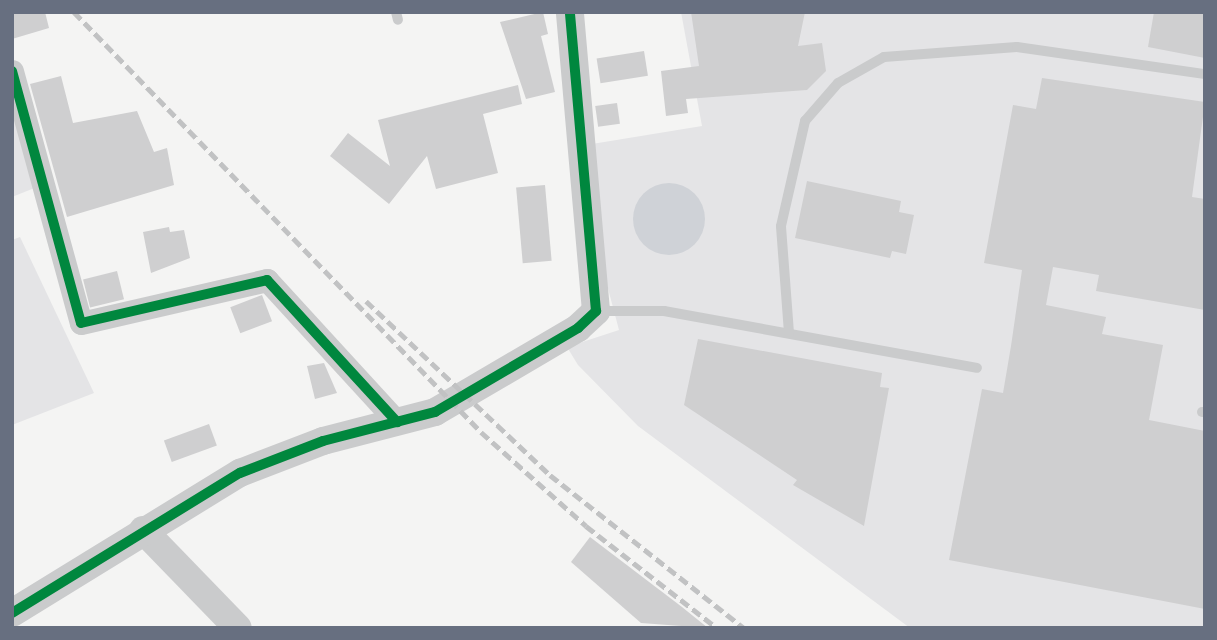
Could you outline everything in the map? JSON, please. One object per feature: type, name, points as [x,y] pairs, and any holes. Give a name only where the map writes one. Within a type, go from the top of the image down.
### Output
[{"type":"street","points":[[12,613],[143,530],[240,473],[323,441],[435,412],[578,328],[596,311],[570,12]]},
{"type":"street","points":[[12,71],[81,323],[267,280],[397,422]]},
{"type":"street","points":[[143,530],[238,628]]},
{"type":"lane","points":[[789,333],[781,226],[805,121],[838,83],[884,57],[1017,47],[1205,74]]},
{"type":"lane","points":[[596,311],[664,312],[977,368]]},
{"type":"shaded area","points":[[681,12],[1205,12],[1205,628],[910,628],[638,426],[578,365],[567,347],[619,330],[606,281],[592,144],[702,126]]},
{"type":"shaded area","points":[[12,100],[37,187],[12,197]]},
{"type":"shaded area","points":[[676,183],[695,193],[703,205],[703,233],[695,245],[683,253],[662,255],[643,245],[635,233],[633,212],[643,193],[655,185]]},
{"type":"shaded area","points":[[20,237],[94,393],[12,425],[12,240]]},
{"type":"building","points":[[12,12],[45,12],[49,28],[12,39]]},
{"type":"building","points":[[543,12],[548,34],[541,36],[555,92],[526,99],[500,22]]},
{"type":"building","points":[[691,12],[805,12],[798,46],[822,43],[826,71],[807,90],[686,99],[688,113],[666,116],[661,71],[699,66]]},
{"type":"building","points":[[1154,12],[1205,12],[1205,58],[1148,47]]},
{"type":"building","points":[[644,51],[648,76],[601,83],[597,59]]},
{"type":"building","points":[[61,76],[73,123],[137,111],[154,152],[167,148],[174,185],[67,217],[30,84]]},
{"type":"building","points":[[1042,78],[1205,102],[1192,197],[1205,199],[1205,310],[1096,291],[1099,275],[1053,267],[1046,305],[1106,317],[1102,334],[1163,345],[1149,420],[1205,431],[1205,609],[949,560],[982,389],[1003,393],[1022,270],[984,263],[1013,105],[1036,109]]},
{"type":"building","points":[[518,85],[522,104],[483,114],[498,173],[436,189],[427,156],[389,204],[330,156],[348,133],[390,166],[378,120]]},
{"type":"building","points":[[617,103],[620,124],[598,127],[595,106]]},
{"type":"building","points":[[807,181],[901,201],[899,212],[914,215],[906,254],[892,251],[890,258],[795,238]]},
{"type":"building","points":[[545,185],[552,261],[523,263],[516,188]]},
{"type":"building","points":[[169,227],[170,232],[184,230],[190,258],[151,273],[143,232]]},
{"type":"building","points":[[117,271],[124,299],[90,308],[83,279]]},
{"type":"building","points":[[262,295],[272,321],[240,333],[230,307]]},
{"type":"building","points":[[698,339],[882,373],[880,387],[889,388],[864,526],[793,485],[797,480],[684,405]]},
{"type":"building","points":[[324,363],[337,393],[315,399],[307,366]]},
{"type":"building","points":[[209,424],[217,446],[172,462],[164,440]]},
{"type":"building","points":[[590,537],[708,628],[641,623],[571,562]]},
{"type":"railway","points":[[74,12],[481,432],[586,526],[717,628]]},
{"type":"railway","points":[[366,301],[550,475],[744,628]]},
{"type":"cycle path","points":[[12,613],[240,473],[323,441],[435,412],[578,328],[596,311],[570,12]]},
{"type":"cycle path","points":[[12,71],[81,323],[267,280],[397,422]]}]
